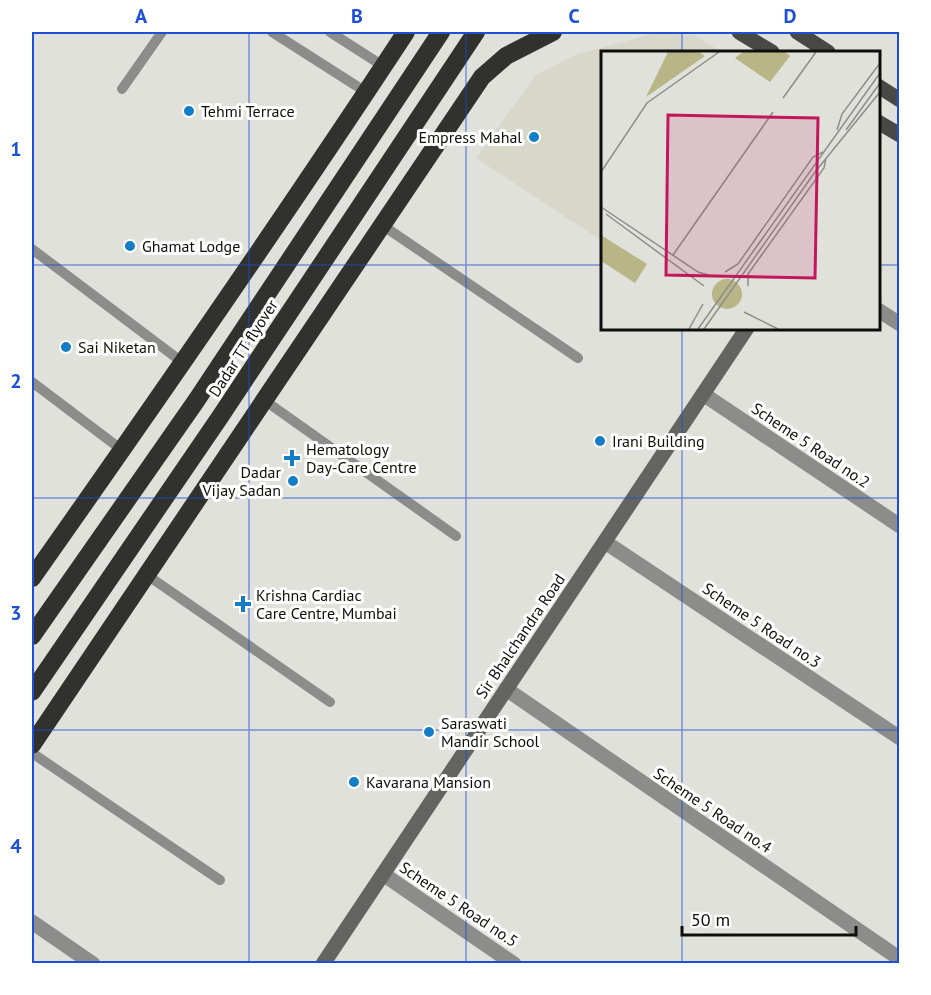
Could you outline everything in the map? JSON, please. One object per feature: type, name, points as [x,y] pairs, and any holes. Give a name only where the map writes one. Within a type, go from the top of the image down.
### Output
[{"type":"highway","points":[[32,578],[122,450],[406,32]]},
{"type":"highway","name":"Dadar TT flyover","points":[[32,636],[196,401],[441,32]]},
{"type":"highway","name":"Dadar TT flyover","points":[[35,687],[220,417],[476,32]]},
{"type":"highway","points":[[32,745],[482,76],[506,56],[553,32]]},
{"type":"main road","points":[[739,32],[770,51]]},
{"type":"main road","points":[[797,32],[826,51]]},
{"type":"main road","points":[[880,87],[900,100]]},
{"type":"main road","points":[[880,126],[900,135]]},
{"type":"street","points":[[880,311],[900,324]]},
{"type":"street","name":"Sir Bhalchandra Road","points":[[323,963],[746,330]]},
{"type":"street","name":"Scheme 5 Road no.2","points":[[703,394],[900,526]]},
{"type":"street","name":"Scheme 5 Road no.3","points":[[605,542],[900,738]]},
{"type":"street","name":"Scheme 5 Road no.4","points":[[506,689],[900,959]]},
{"type":"street","name":"Scheme 5 Road no.5","points":[[383,874],[514,963]]},
{"type":"street","points":[[32,922],[93,963]]},
{"type":"lane","points":[[122,89],[162,32]]},
{"type":"lane","points":[[272,32],[366,92]]},
{"type":"lane","points":[[330,32],[383,66]]},
{"type":"lane","points":[[382,225],[578,358]]},
{"type":"lane","points":[[32,249],[182,362]]},
{"type":"lane","points":[[32,382],[122,450]]},
{"type":"lane","points":[[264,400],[456,536]]},
{"type":"lane","points":[[147,575],[330,702]]},
{"type":"lane","points":[[32,753],[220,880]]},
{"type":"shaded area","points":[[655,33],[694,35],[720,51],[601,51],[601,240],[476,158],[536,75],[575,55]]},
{"type":"place","name":"Tehmi Terrace","points":[[189,111]]},
{"type":"place","name":"Empress Mahal","points":[[534,137]]},
{"type":"place","name":"Ghamat Lodge","points":[[130,246]]},
{"type":"place","name":"Sai Niketan","points":[[66,347]]},
{"type":"place","name":"Irani Building","points":[[600,441]]},
{"type":"place","name":"Hematology Day-Care Centre","points":[[292,458]]},
{"type":"place","name":"Dadar Vijay Sadan","points":[[293,481]]},
{"type":"place","name":"Krishna Cardiac Care Centre, Mumbai","points":[[243,604]]},
{"type":"place","name":"Saraswati Mandir School","points":[[429,732]]},
{"type":"place","name":"Kavarana Mansion","points":[[354,782]]}]
